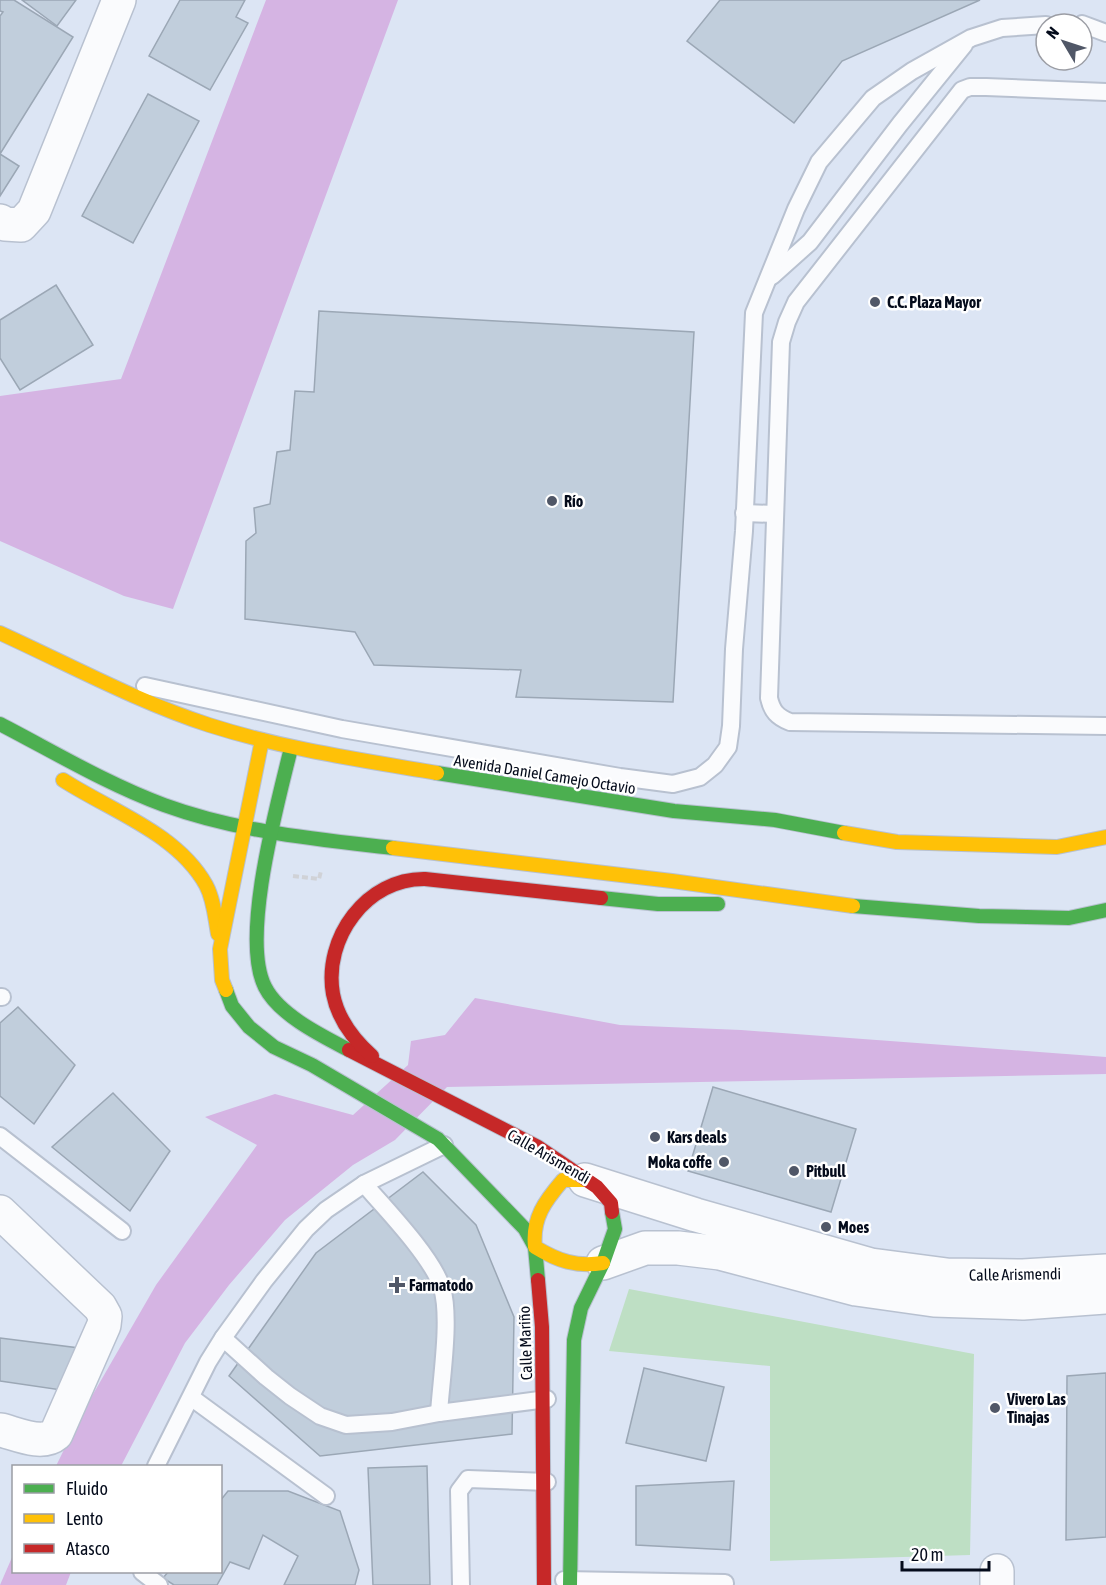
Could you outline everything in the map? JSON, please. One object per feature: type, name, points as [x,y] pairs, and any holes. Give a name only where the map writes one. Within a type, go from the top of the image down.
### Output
[{"type":"street","points":[[0,221],[5,224],[21,225],[34,211],[119,0]]},
{"type":"street","name":"Avenida Daniel Camejo Octavio","points":[[0,633],[163,708],[209,725],[291,747],[515,787],[674,811],[775,820],[897,842],[1056,847],[1106,837]]},
{"type":"street","points":[[0,724],[148,799],[210,820],[272,834],[650,878],[838,905],[979,916],[1069,918],[1106,910]]},
{"type":"street","points":[[0,735],[21,750]]},
{"type":"street","points":[[220,949],[262,741]]},
{"type":"street","name":"Calle Arismendi","points":[[291,747],[257,914],[256,962],[264,987],[287,1011],[316,1033],[538,1148],[585,1180],[871,1265],[947,1275],[1023,1276],[1106,1271]]},
{"type":"street","points":[[48,769],[74,788],[166,842],[192,864],[206,884],[213,903],[220,949]]},
{"type":"street","points":[[384,1067],[352,1038],[338,1011],[330,976],[335,950],[346,925],[358,909],[377,892],[399,881],[453,880],[658,904],[745,903],[787,898]]},
{"type":"street","name":"Calle Mariño","points":[[220,949],[222,980],[232,1006],[249,1028],[274,1047],[312,1065],[441,1142],[525,1229],[535,1247],[542,1327],[544,1583]]},
{"type":"street","points":[[570,1583],[574,1340],[581,1308],[603,1263],[615,1229],[611,1203],[597,1187],[585,1180],[563,1180],[537,1215],[532,1232],[535,1247],[552,1258],[570,1265],[586,1266],[603,1263]]},
{"type":"street","points":[[0,1212],[100,1307],[105,1316],[104,1325],[56,1434],[50,1439],[42,1440],[1,1430]]},
{"type":"street","name":"Calle Arismendi","points":[[603,1263],[645,1248],[678,1248],[720,1253],[856,1289],[934,1300],[1023,1304],[1106,1297]]},
{"type":"lane","points":[[88,673],[342,729],[620,777],[673,784],[700,777],[715,765],[728,747],[732,726],[734,649],[744,513],[754,313],[796,209],[819,162],[873,98],[912,70],[971,38],[1002,28],[1034,26]]},
{"type":"lane","points":[[768,279],[810,242],[900,124],[971,38]]},
{"type":"lane","points":[[1106,92],[986,87],[970,87],[962,90],[806,287],[791,314],[781,342],[769,698],[774,712],[781,719],[790,722],[1106,726]]},
{"type":"lane","points":[[744,513],[775,514]]},
{"type":"lane","points":[[0,1136],[122,1231]]},
{"type":"lane","points":[[157,1465],[208,1362],[223,1338],[264,1281],[306,1229],[326,1209],[364,1184],[441,1142]]},
{"type":"lane","points":[[364,1184],[432,1265],[442,1287],[446,1310],[439,1413]]},
{"type":"lane","points":[[223,1338],[290,1396],[320,1416],[346,1425],[392,1422],[439,1413],[543,1399],[572,1400]]},
{"type":"lane","points":[[192,1398],[326,1496]]},
{"type":"lane","points":[[461,1585],[459,1491],[468,1479],[570,1484]]},
{"type":"lane","points":[[143,1573],[159,1585]]},
{"type":"lane","points":[[544,1583],[725,1583]]},
{"type":"green space","points":[[629,1289],[974,1354],[970,1555],[770,1561],[770,1366],[609,1351]]},
{"type":"shaded area","points":[[266,0],[398,0],[173,609],[124,596],[0,541],[0,396],[121,379]]},
{"type":"shaded area","points":[[475,998],[620,1025],[741,1030],[1106,1057],[1106,1074],[447,1087],[395,1140],[353,1165],[285,1220],[229,1285],[185,1343],[122,1465],[56,1465],[81,1415],[156,1285],[257,1145],[205,1117],[275,1094],[353,1115],[408,1065],[411,1041],[445,1035]]},
{"type":"shaded area","points":[[12,1557],[12,1573],[71,1573],[66,1585],[0,1585]]},
{"type":"building","points":[[0,0],[14,0],[73,37],[0,154],[0,16],[3,12],[0,11]]},
{"type":"building","points":[[22,0],[76,0],[57,26]]},
{"type":"building","points":[[180,0],[245,0],[236,17],[248,23],[210,90],[149,56]]},
{"type":"building","points":[[720,0],[980,0],[842,61],[794,123],[687,41]]},
{"type":"building","points":[[148,94],[199,121],[133,243],[82,216]]},
{"type":"building","points":[[0,154],[19,166],[0,196]]},
{"type":"building","points":[[56,285],[93,345],[20,390],[0,358],[0,320]]},
{"type":"building","points":[[319,311],[694,332],[673,702],[516,697],[521,670],[374,665],[355,632],[245,619],[246,541],[256,533],[254,508],[270,504],[277,452],[290,450],[295,391],[314,392]]},
{"type":"building","points":[[18,1007],[75,1065],[34,1124],[0,1096],[0,1023]]},
{"type":"building","points":[[713,1087],[856,1129],[831,1212],[688,1171]]},
{"type":"building","points":[[113,1093],[170,1151],[130,1211],[52,1147]]},
{"type":"building","name":"Farmatodo","points":[[423,1172],[476,1225],[514,1317],[512,1434],[320,1456],[229,1376],[316,1253]]},
{"type":"building","points":[[0,1338],[79,1348],[68,1391],[0,1381]]},
{"type":"building","points":[[644,1368],[724,1387],[706,1461],[626,1443]]},
{"type":"building","points":[[1106,1373],[1106,1537],[1066,1540],[1067,1376]]},
{"type":"building","points":[[427,1466],[430,1585],[373,1585],[368,1468]]},
{"type":"building","points":[[734,1481],[730,1550],[636,1545],[636,1486]]},
{"type":"building","points":[[228,1491],[288,1491],[340,1511],[359,1570],[355,1585],[284,1585],[298,1556],[263,1535],[249,1569],[230,1562],[217,1585],[174,1585],[163,1578],[167,1573],[222,1573],[222,1498]]},
{"type":"traffic: fast","points":[[0,724],[143,797],[192,814],[277,833],[393,848]]},
{"type":"traffic: fast","points":[[291,748],[264,869],[259,904],[258,965],[265,987],[280,1007],[302,1024],[349,1050]]},
{"type":"traffic: fast","points":[[437,773],[674,811],[775,820],[844,833]]},
{"type":"traffic: fast","points":[[601,898],[658,904],[718,904]]},
{"type":"traffic: fast","points":[[853,906],[979,916],[1069,918],[1106,910]]},
{"type":"traffic: fast","points":[[226,990],[232,1006],[249,1027],[274,1047],[312,1065],[438,1139],[525,1229],[535,1247],[538,1280]]},
{"type":"traffic: fast","points":[[570,1585],[574,1340],[581,1308],[603,1263],[615,1229],[612,1212]]},
{"type":"traffic: slow","points":[[0,633],[130,694],[209,725],[294,747],[437,773]]},
{"type":"traffic: slow","points":[[226,990],[222,980],[220,949],[262,740]]},
{"type":"traffic: slow","points":[[63,780],[142,825],[178,851],[193,867],[209,891],[218,934]]},
{"type":"traffic: slow","points":[[844,833],[897,842],[1057,847],[1106,837]]},
{"type":"traffic: slow","points":[[393,848],[672,881],[853,906]]},
{"type":"traffic: slow","points":[[585,1180],[563,1180],[551,1195],[538,1219],[535,1247],[568,1262],[603,1263]]},
{"type":"traffic: jam","points":[[372,1056],[353,1036],[343,1021],[335,1003],[332,973],[335,952],[342,933],[368,900],[404,881],[425,879],[601,898]]},
{"type":"traffic: jam","points":[[349,1050],[538,1147],[597,1187],[611,1203],[612,1212]]},
{"type":"traffic: jam","points":[[538,1280],[542,1327],[544,1585]]},
{"type":"place","name":"C.C. Plaza Mayor","points":[[875,302]]},
{"type":"place","name":"Río","points":[[552,501]]},
{"type":"place","name":"Kars deals","points":[[655,1137]]},
{"type":"place","name":"Moka coffe","points":[[724,1162]]},
{"type":"place","name":"Pitbull","points":[[794,1171]]},
{"type":"place","name":"Moes","points":[[826,1227]]},
{"type":"place","name":"Farmatodo","points":[[397,1285]]},
{"type":"place","name":"Vivero Las Tinajas","points":[[995,1408]]}]
